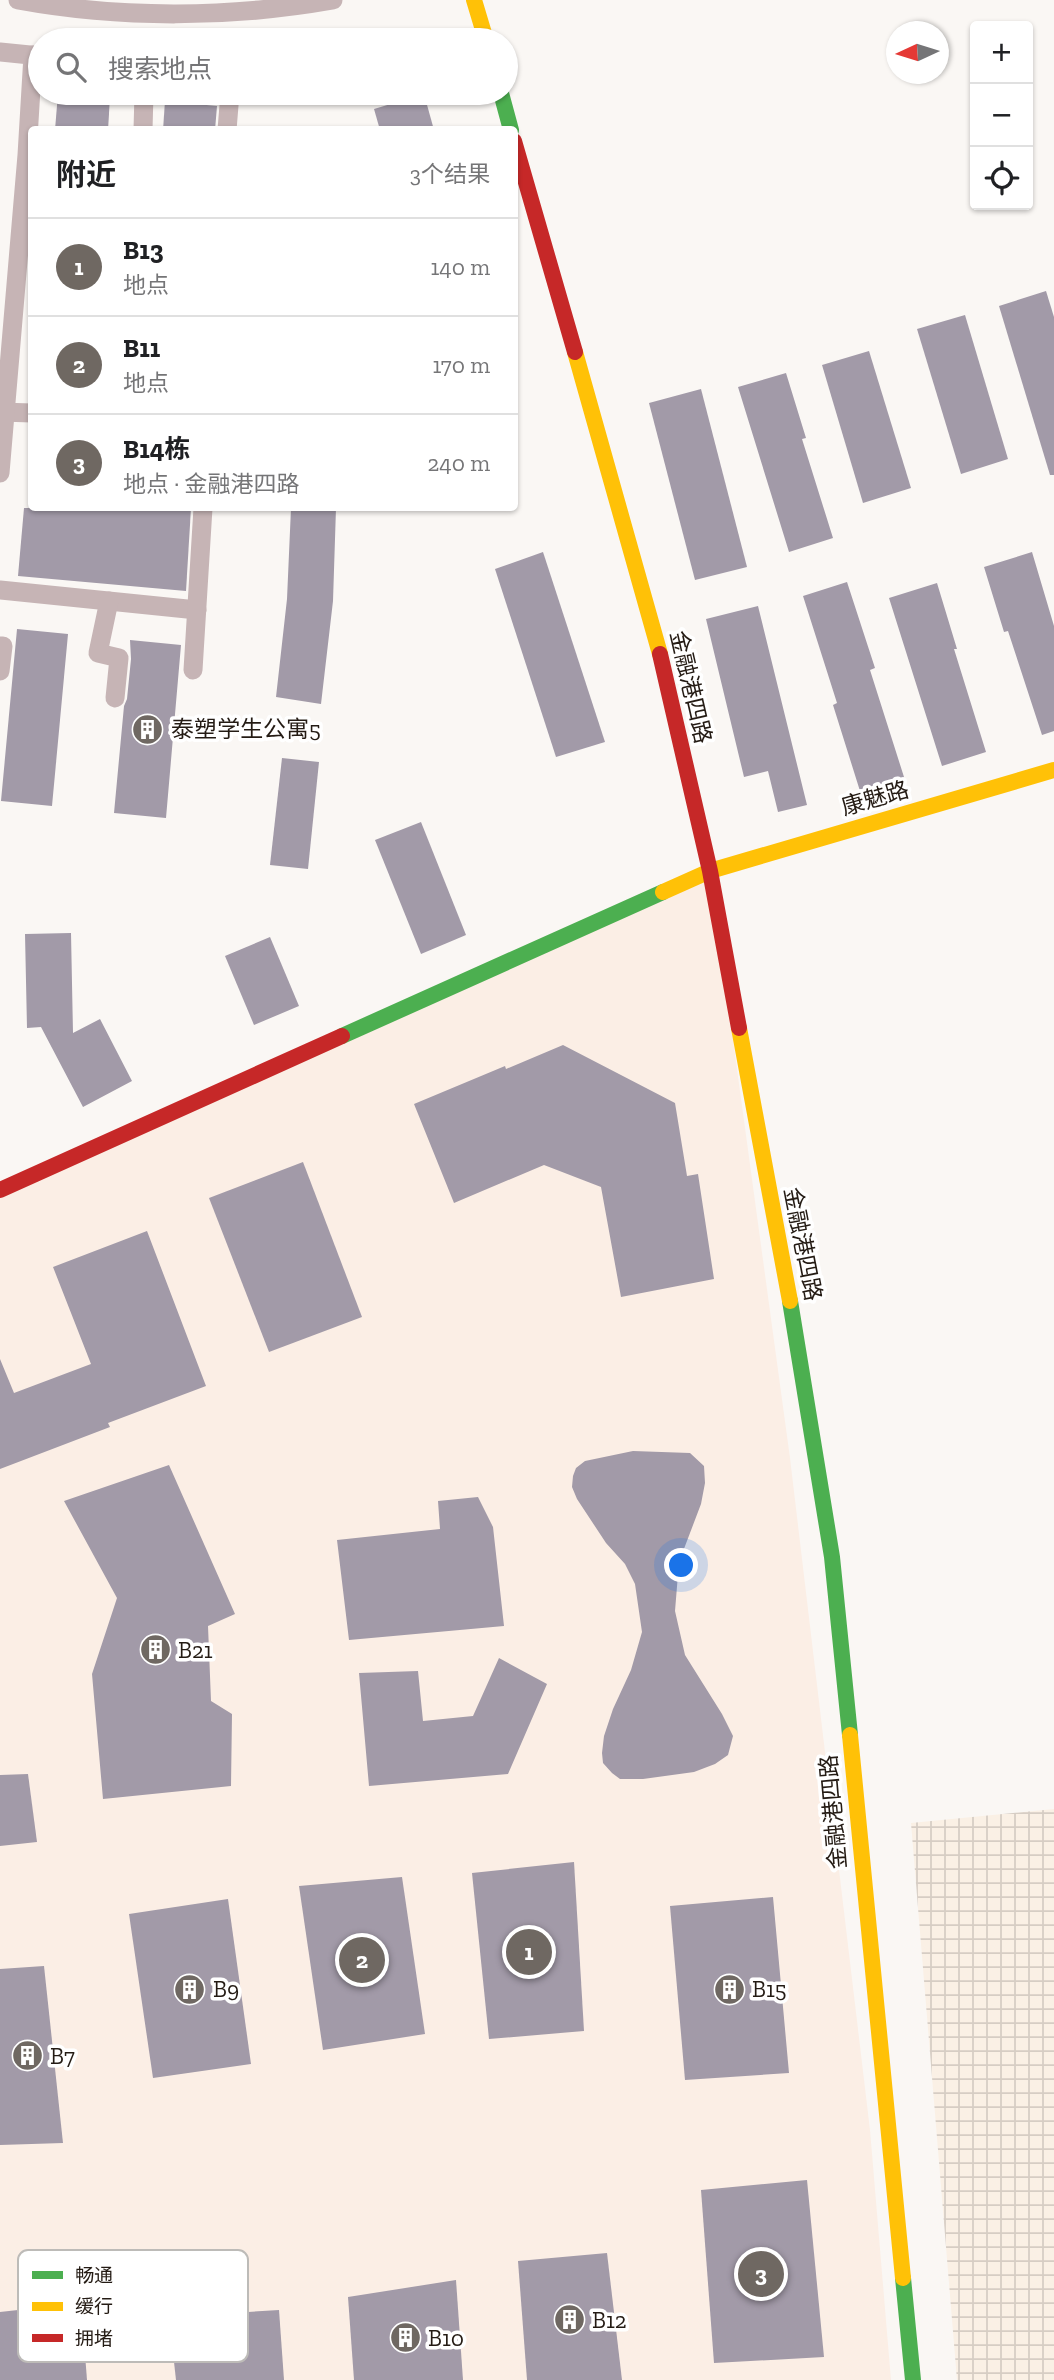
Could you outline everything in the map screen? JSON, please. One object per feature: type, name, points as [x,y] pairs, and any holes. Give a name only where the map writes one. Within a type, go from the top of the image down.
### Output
[{"type":"street","points":[[18,0],[86,9],[156,13],[214,13],[333,0]]},
{"type":"street","points":[[474,0],[482,28]]},
{"type":"street","points":[[0,52],[28,54]]},
{"type":"street","points":[[29,126],[31,105]]},
{"type":"street","points":[[143,126],[144,105]]},
{"type":"street","points":[[228,126],[229,105]]},
{"type":"street","points":[[504,105],[510,126]]},
{"type":"street","points":[[0,473],[3,412],[28,142]]},
{"type":"street","name":"金融港四路","points":[[518,155],[651,617],[710,871],[797,1335],[832,1557],[913,2380]]},
{"type":"street","points":[[3,412],[28,413]]},
{"type":"street","points":[[193,670],[203,511]]},
{"type":"street","points":[[0,590],[197,610]]},
{"type":"street","points":[[109,601],[98,653],[119,659],[115,698]]},
{"type":"street","points":[[0,646],[3,646],[0,671]]},
{"type":"street","name":"康魅路","points":[[0,1190],[710,871],[1054,770]]},
{"type":"shaded area","points":[[710,871],[790,1458],[870,2130],[891,2380],[0,2380],[0,1186]]},
{"type":"shaded area","points":[[1054,1809],[1054,2380],[957,2380],[911,1823]]},
{"type":"building","points":[[57,105],[110,105],[108,126],[55,126]]},
{"type":"building","points":[[165,105],[217,106],[215,126],[163,126]]},
{"type":"building","points":[[387,105],[427,105],[433,126],[379,126],[374,109]]},
{"type":"building","points":[[1046,291],[1054,317],[1054,475],[1050,475],[999,306]]},
{"type":"building","points":[[965,315],[1008,459],[961,474],[917,329]]},
{"type":"building","points":[[869,351],[911,488],[863,503],[822,365]]},
{"type":"building","points":[[786,373],[806,438],[802,439],[833,538],[789,552],[738,387]]},
{"type":"building","points":[[701,389],[747,567],[695,580],[649,403]]},
{"type":"building","points":[[24,508],[28,508],[28,511],[191,511],[186,591],[18,576]]},
{"type":"building","points":[[291,511],[336,511],[333,601],[321,704],[276,697],[287,599]]},
{"type":"building","points":[[543,552],[605,742],[556,757],[495,569]]},
{"type":"building","points":[[1032,552],[1054,626],[1054,731],[1042,735],[1008,631],[1004,632],[984,567]]},
{"type":"building","points":[[847,582],[875,668],[870,670],[904,777],[860,791],[833,705],[837,703],[803,596]]},
{"type":"building","points":[[937,583],[986,752],[942,766],[889,598]]},
{"type":"building","points":[[758,606],[807,805],[778,812],[768,771],[744,777],[706,619]]},
{"type":"building","points":[[17,629],[68,634],[52,806],[1,801]]},
{"type":"building","name":"泰塑学生公寓5","points":[[130,640],[181,645],[166,818],[114,813],[131,659]]},
{"type":"building","points":[[282,758],[319,762],[308,869],[270,865]]},
{"type":"building","points":[[421,822],[466,935],[421,954],[375,840]]},
{"type":"building","points":[[71,933],[73,1033],[100,1019],[132,1081],[83,1107],[41,1027],[27,1028],[25,934]]},
{"type":"building","points":[[270,937],[299,1006],[254,1025],[225,956]]},
{"type":"building","points":[[563,1045],[675,1103],[687,1176],[698,1174],[714,1279],[621,1297],[601,1187],[544,1165],[454,1203],[414,1104]]},
{"type":"building","points":[[303,1162],[362,1317],[269,1352],[209,1198]]},
{"type":"building","points":[[147,1231],[206,1386],[108,1423],[110,1427],[0,1469],[0,1359],[14,1393],[91,1364],[53,1267]]},
{"type":"building","points":[[633,1451],[690,1453],[704,1466],[705,1483],[701,1504],[679,1562],[675,1611],[685,1655],[733,1736],[728,1755],[715,1764],[694,1772],[643,1779],[620,1779],[603,1763],[602,1753],[604,1736],[631,1670],[642,1632],[635,1584],[625,1564],[606,1543],[572,1487],[576,1468],[585,1461]]},
{"type":"building","name":"B21","points":[[169,1465],[235,1614],[208,1626],[211,1701],[232,1714],[231,1786],[103,1799],[92,1674],[117,1598],[64,1501]]},
{"type":"building","points":[[478,1497],[493,1527],[504,1626],[349,1640],[337,1540],[440,1529],[438,1501]]},
{"type":"building","points":[[499,1658],[547,1684],[508,1774],[369,1786],[359,1673],[418,1671],[423,1721],[473,1716]]},
{"type":"building","points":[[28,1774],[37,1842],[0,1846],[0,1775]]},
{"type":"building","points":[[574,1862],[584,2031],[489,2039],[472,1873]]},
{"type":"building","points":[[402,1877],[425,2034],[323,2050],[299,1886]]},
{"type":"building","name":"B15","points":[[773,1897],[789,2073],[685,2080],[670,1906]]},
{"type":"building","name":"B9","points":[[228,1899],[251,2064],[153,2078],[129,1914]]},
{"type":"building","name":"B7","points":[[44,1966],[63,2143],[0,2145],[0,1969]]},
{"type":"building","points":[[807,2180],[824,2357],[714,2363],[701,2190]]},
{"type":"building","name":"B12","points":[[607,2253],[622,2380],[527,2380],[518,2261]]},
{"type":"building","name":"B10","points":[[456,2280],[463,2380],[354,2380],[348,2297]]},
{"type":"building","points":[[18,2310],[18,2362],[86,2362],[87,2380],[0,2380],[0,2312]]},
{"type":"building","points":[[279,2310],[284,2380],[176,2380],[174,2362],[248,2362],[248,2312]]},
{"type":"traffic: fast","points":[[504,105],[510,126]]},
{"type":"traffic: fast","points":[[342,1036],[663,892]]},
{"type":"traffic: fast","points":[[790,1301],[832,1557],[850,1735]]},
{"type":"traffic: fast","points":[[903,2278],[913,2380]]},
{"type":"traffic: slow","points":[[474,0],[482,28]]},
{"type":"traffic: slow","points":[[575,352],[660,654]]},
{"type":"traffic: slow","points":[[663,892],[710,871],[1054,770]]},
{"type":"traffic: slow","points":[[739,1028],[790,1301]]},
{"type":"traffic: slow","points":[[850,1735],[903,2278]]},
{"type":"traffic: jam","points":[[518,155],[575,352]]},
{"type":"traffic: jam","points":[[660,654],[710,871],[739,1028]]},
{"type":"traffic: jam","points":[[0,1190],[342,1036]]},
{"type":"place","name":"泰塑学生公寓5","points":[[148,729]]},
{"type":"place","name":"B21","points":[[155,1650]]},
{"type":"place","name":"B13","points":[[529,1952]]},
{"type":"place","name":"B11","points":[[362,1960]]},
{"type":"place","name":"B9","points":[[190,1989]]},
{"type":"place","name":"B15","points":[[729,1989]]},
{"type":"place","name":"B7","points":[[27,2056]]},
{"type":"place","name":"B14栋","points":[[761,2274]]},
{"type":"place","name":"B12","points":[[569,2320]]},
{"type":"place","name":"B10","points":[[405,2338]]}]
